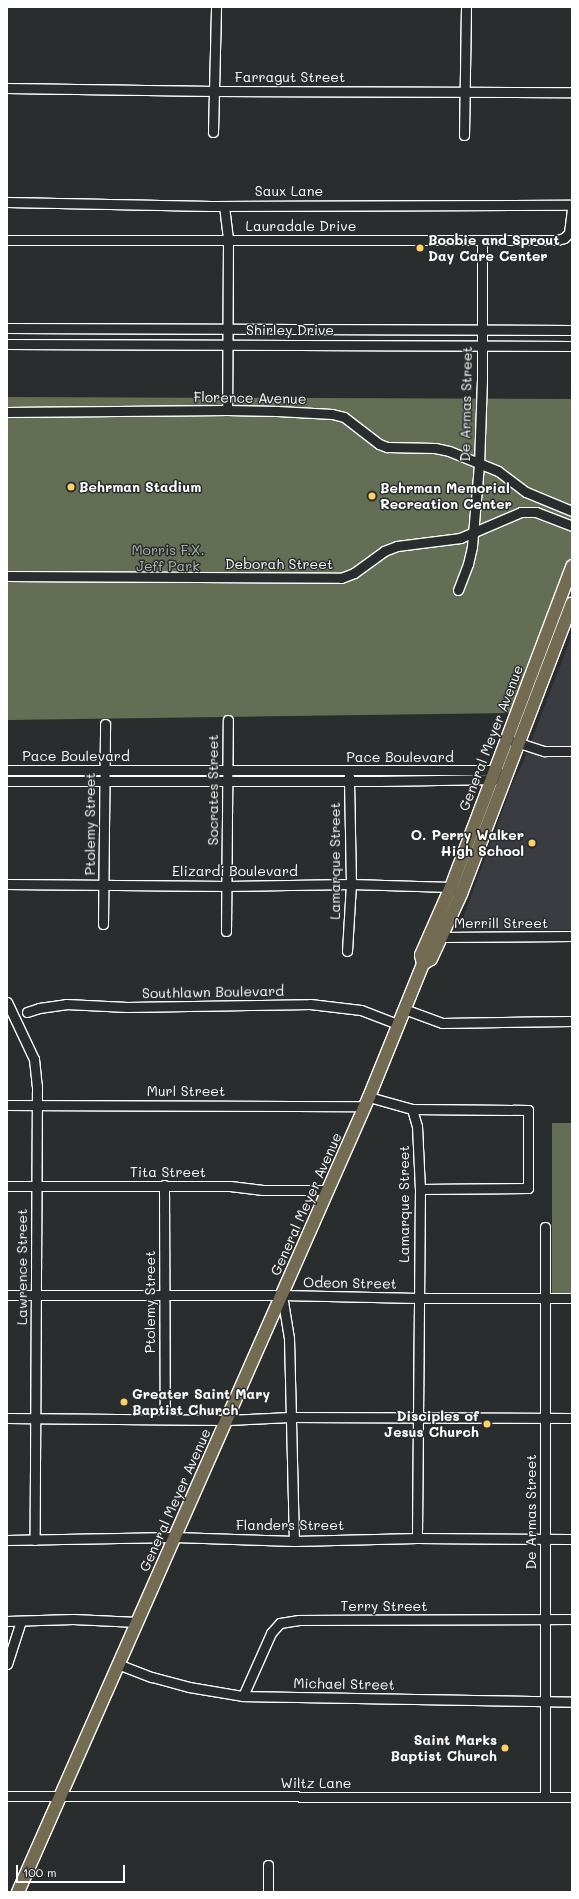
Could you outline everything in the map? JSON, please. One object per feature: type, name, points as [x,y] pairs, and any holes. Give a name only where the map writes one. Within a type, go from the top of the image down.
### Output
[{"type":"main road","name":"General Meyer Avenue","points":[[456,891],[492,775],[572,566]]},
{"type":"main road","name":"General Meyer Avenue","points":[[18,1892],[120,1665],[174,1537],[228,1420],[367,1101],[423,964],[431,959],[436,934],[507,776],[572,604]]},
{"type":"street","points":[[213,132],[216,7]]},
{"type":"street","points":[[464,135],[466,7]]},
{"type":"street","name":"Farragut Street","points":[[7,88],[215,91],[572,92]]},
{"type":"street","name":"Saux Lane","points":[[7,202],[224,206],[572,205]]},
{"type":"street","points":[[224,206],[228,240],[227,410]]},
{"type":"street","name":"Lauradale Drive","points":[[7,240],[557,240],[564,238],[571,226],[572,210]]},
{"type":"street","name":"De Armas Street","points":[[458,590],[468,564],[474,531],[479,465],[482,344],[482,240]]},
{"type":"street","name":"Shirley Drive","points":[[7,328],[572,330]]},
{"type":"street","name":"Shirley Drive","points":[[7,344],[482,344],[572,346]]},
{"type":"street","name":"Florence Avenue","points":[[7,412],[227,410],[332,414],[344,417],[379,444],[387,447],[435,448],[449,451],[479,465],[498,471],[526,492],[572,511]]},
{"type":"street","name":"Deborah Street","points":[[7,576],[341,578],[354,573],[384,551],[397,546],[447,541],[460,538],[521,512],[536,512],[572,526]]},
{"type":"street","name":"Socrates Street","points":[[226,931],[228,720]]},
{"type":"street","name":"Ptolemy Street","points":[[103,924],[105,724]]},
{"type":"street","points":[[507,738],[519,744],[544,751],[572,751]]},
{"type":"street","name":"Pace Boulevard","points":[[7,770],[349,771],[507,776]]},
{"type":"street","name":"Lamarque Street","points":[[347,951],[351,884],[349,771]]},
{"type":"street","name":"Pace Boulevard","points":[[7,781],[349,781],[492,775]]},
{"type":"street","name":"Elizardi Boulevard","points":[[7,884],[227,886],[351,884],[456,891]]},
{"type":"street","name":"Merrill Street","points":[[436,934],[572,936]]},
{"type":"street","name":"Lawrence Street","points":[[7,1002],[11,1021],[34,1058],[37,1086],[36,1540]]},
{"type":"street","name":"Southlawn Boulevard","points":[[27,1012],[39,1008],[66,1004],[127,1007],[310,1004],[370,1012],[398,1024]]},
{"type":"street","points":[[404,1009],[442,1023],[572,1021]]},
{"type":"street","name":"Murl Street","points":[[7,1105],[367,1101],[412,1109],[528,1110],[528,1188],[420,1189]]},
{"type":"street","name":"Lamarque Street","points":[[412,1109],[417,1126],[420,1189],[417,1538]]},
{"type":"street","name":"Ptolemy Street","points":[[164,1185],[163,1296],[165,1419]]},
{"type":"street","name":"Tita Street","points":[[7,1186],[164,1185],[230,1186],[263,1190],[328,1190]]},
{"type":"street","name":"De Armas Street","points":[[545,1227],[545,1797]]},
{"type":"street","name":"Odeon Street","points":[[7,1295],[282,1295],[418,1298],[572,1298]]},
{"type":"street","points":[[282,1295],[289,1338],[294,1541]]},
{"type":"street","points":[[7,1418],[228,1420],[290,1417],[572,1418]]},
{"type":"street","name":"Flanders Street","points":[[7,1540],[174,1537],[294,1541],[417,1538],[572,1539]]},
{"type":"street","name":"Terry Street","points":[[243,1696],[270,1633],[280,1623],[299,1620],[572,1618]]},
{"type":"street","points":[[7,1621],[73,1619],[137,1622]]},
{"type":"street","points":[[7,1664],[21,1621]]},
{"type":"street","name":"Michael Street","points":[[120,1665],[152,1677],[189,1687],[243,1696],[572,1702]]},
{"type":"street","name":"Wiltz Lane","points":[[7,1796],[572,1797]]},
{"type":"street","points":[[268,1865],[268,1892]]},
{"type":"shaded area","name":"O. Perry Walker High School","points":[[572,635],[572,930],[459,929],[512,785],[522,765]]},
{"type":"green space","name":"Morris F.X. Jeff Park","points":[[7,397],[572,399],[572,558],[516,713],[7,720]]},
{"type":"green space","points":[[552,1123],[572,1123],[572,1293],[552,1293]]},
{"type":"place","name":"Boobie and Sprout Day Care Center","points":[[420,248]]},
{"type":"place","name":"Behrman Stadium","points":[[71,487]]},
{"type":"place","name":"Behrman Memorial Recreation Center","points":[[372,496]]},
{"type":"place","name":"O. Perry Walker High School","points":[[532,843]]},
{"type":"place","name":"Greater Saint Mary Baptist Church","points":[[124,1402]]},
{"type":"place","name":"Disciples of Jesus Church","points":[[487,1424]]},
{"type":"place","name":"Saint Marks Baptist Church","points":[[505,1748]]}]
